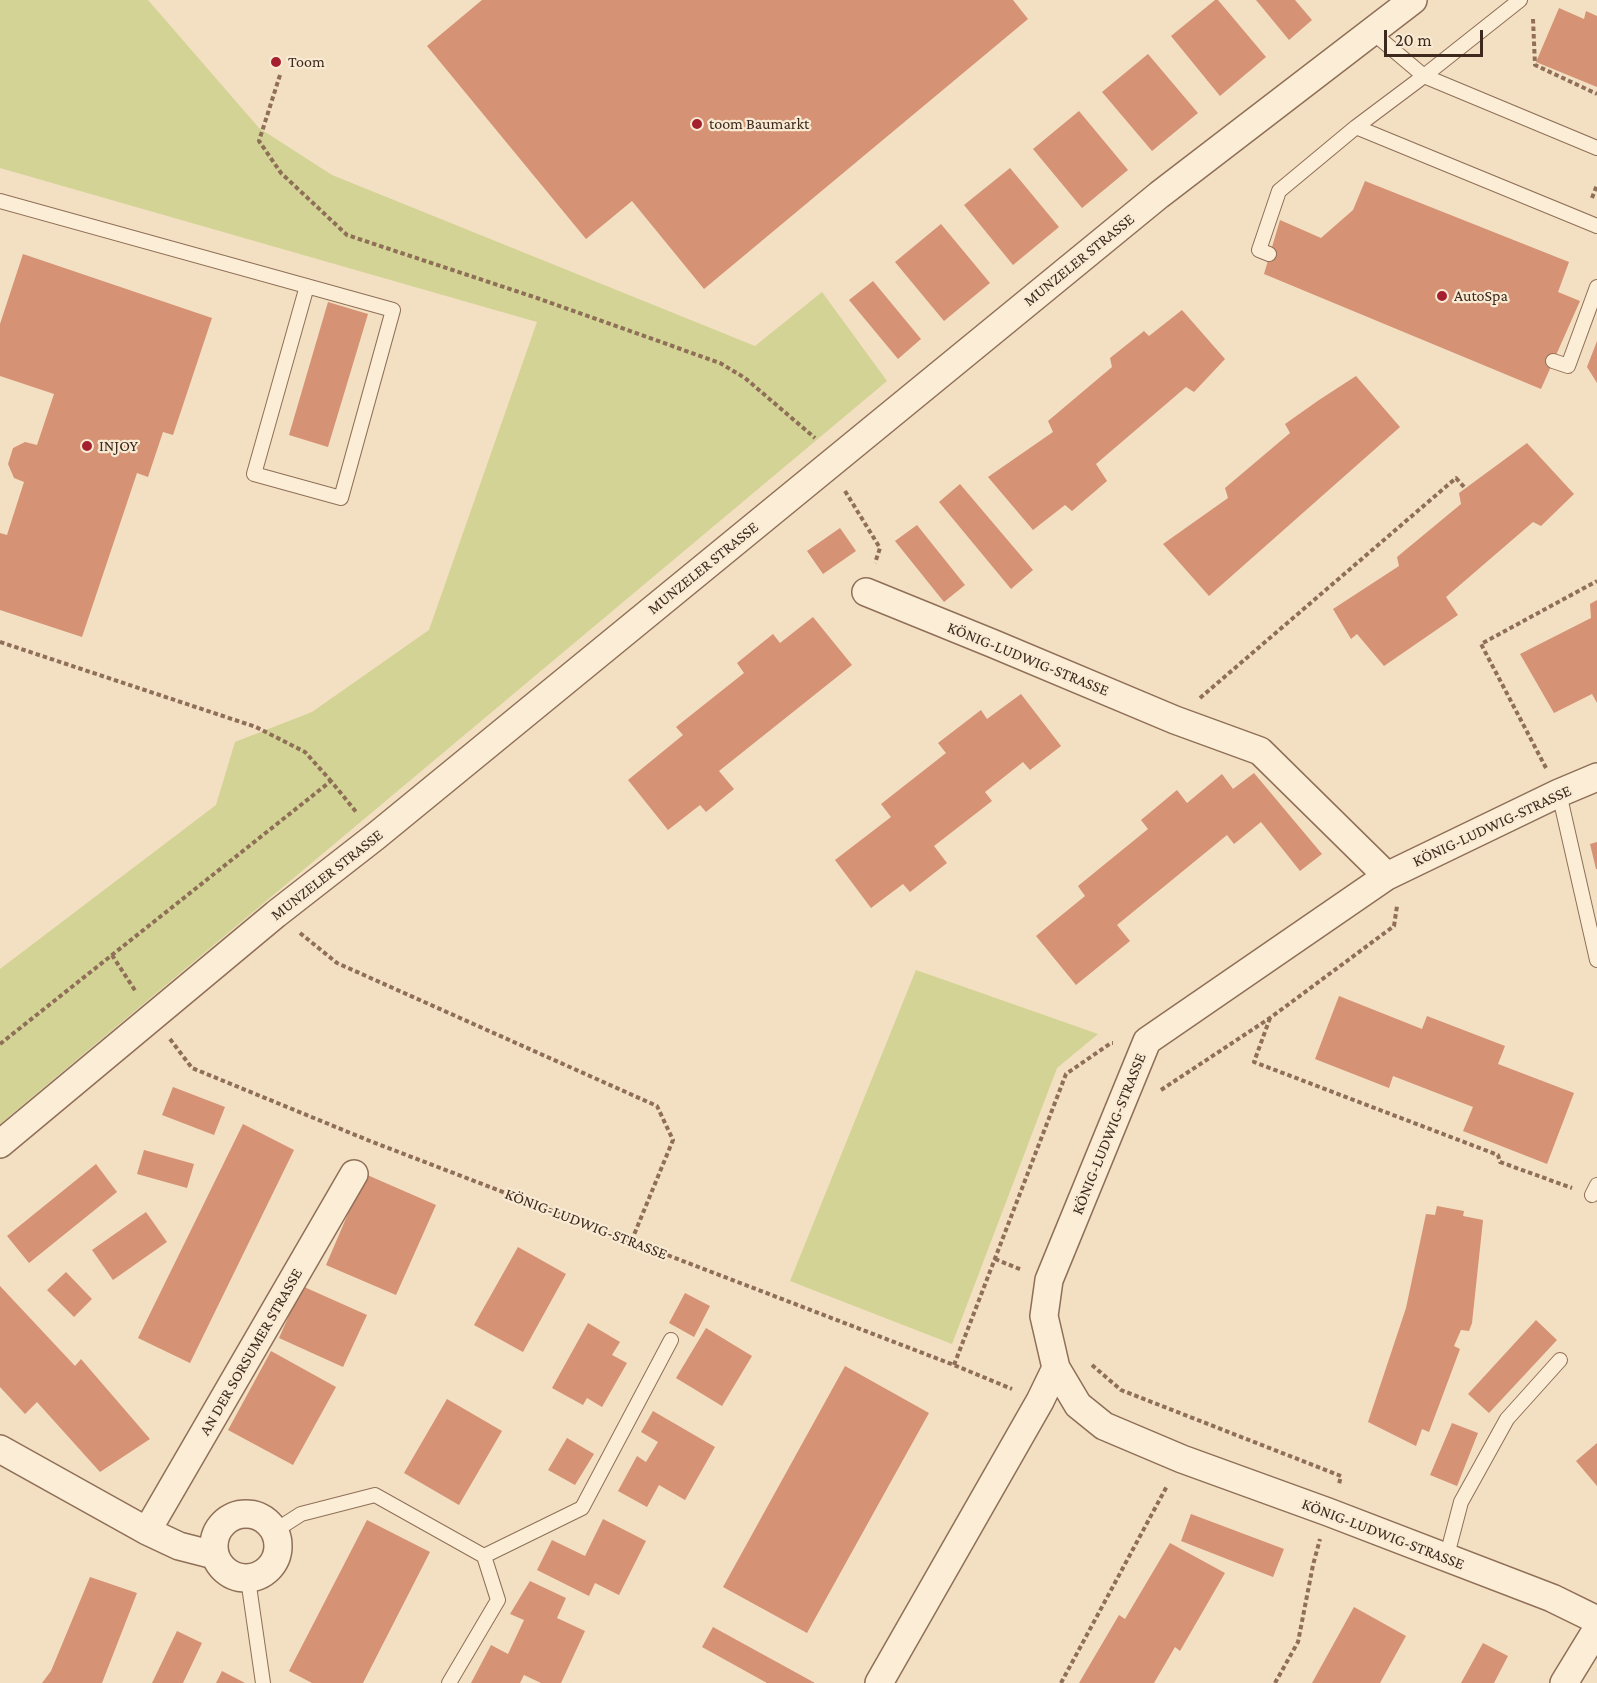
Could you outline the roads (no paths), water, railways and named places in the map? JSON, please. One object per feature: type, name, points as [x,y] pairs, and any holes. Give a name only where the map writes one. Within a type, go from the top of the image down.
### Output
[{"type":"street","name":"MUNZELER STRASSE","points":[[0,1143],[276,914],[376,836],[1159,195],[1413,0]]},
{"type":"street","name":"KÖNIG-LUDWIG-STRASSE","points":[[866,592],[1175,720],[1260,751],[1387,876]]},
{"type":"street","name":"KÖNIG-LUDWIG-STRASSE","points":[[1597,777],[1387,876],[1147,1041],[1048,1280],[1044,1316],[1056,1368],[1078,1405],[1104,1426],[1182,1458],[1552,1598],[1597,1620]]},
{"type":"street","name":"AN DER SORSUMER STRASSE","points":[[147,1531],[354,1174]]},
{"type":"street","points":[[879,1683],[1040,1401],[1056,1368]]},
{"type":"street","points":[[0,1449],[147,1531],[179,1546],[214,1555]]},
{"type":"street","points":[[250,1513],[267,1520],[276,1530],[279,1546],[275,1562],[262,1575],[248,1579],[234,1577],[221,1567],[214,1555],[214,1539],[219,1526],[233,1515],[250,1513]]},
{"type":"street","points":[[1564,1683],[1597,1629]]},
{"type":"lane","points":[[1269,254],[1258,250],[1278,191],[1356,127],[1520,0]]},
{"type":"lane","points":[[1372,32],[1424,76],[1597,148]]},
{"type":"lane","points":[[1356,127],[1597,226]]},
{"type":"lane","points":[[0,201],[307,286],[393,310],[341,498],[255,474],[307,286]]},
{"type":"lane","points":[[1553,361],[1568,366],[1597,287]]},
{"type":"lane","points":[[1559,793],[1597,960]]},
{"type":"lane","points":[[484,1556],[582,1508],[671,1340]]},
{"type":"lane","points":[[1446,1559],[1461,1502],[1507,1419],[1560,1360]]},
{"type":"lane","points":[[276,1530],[301,1514],[375,1495],[484,1556],[498,1600],[449,1683]]},
{"type":"lane","points":[[248,1579],[263,1683]]},
{"type":"place","name":"Toom","points":[[276,62]]},
{"type":"place","name":"toom Baumarkt","points":[[697,124]]},
{"type":"place","name":"AutoSpa","points":[[1442,296]]},
{"type":"place","name":"INJOY","points":[[87,446]]}]
